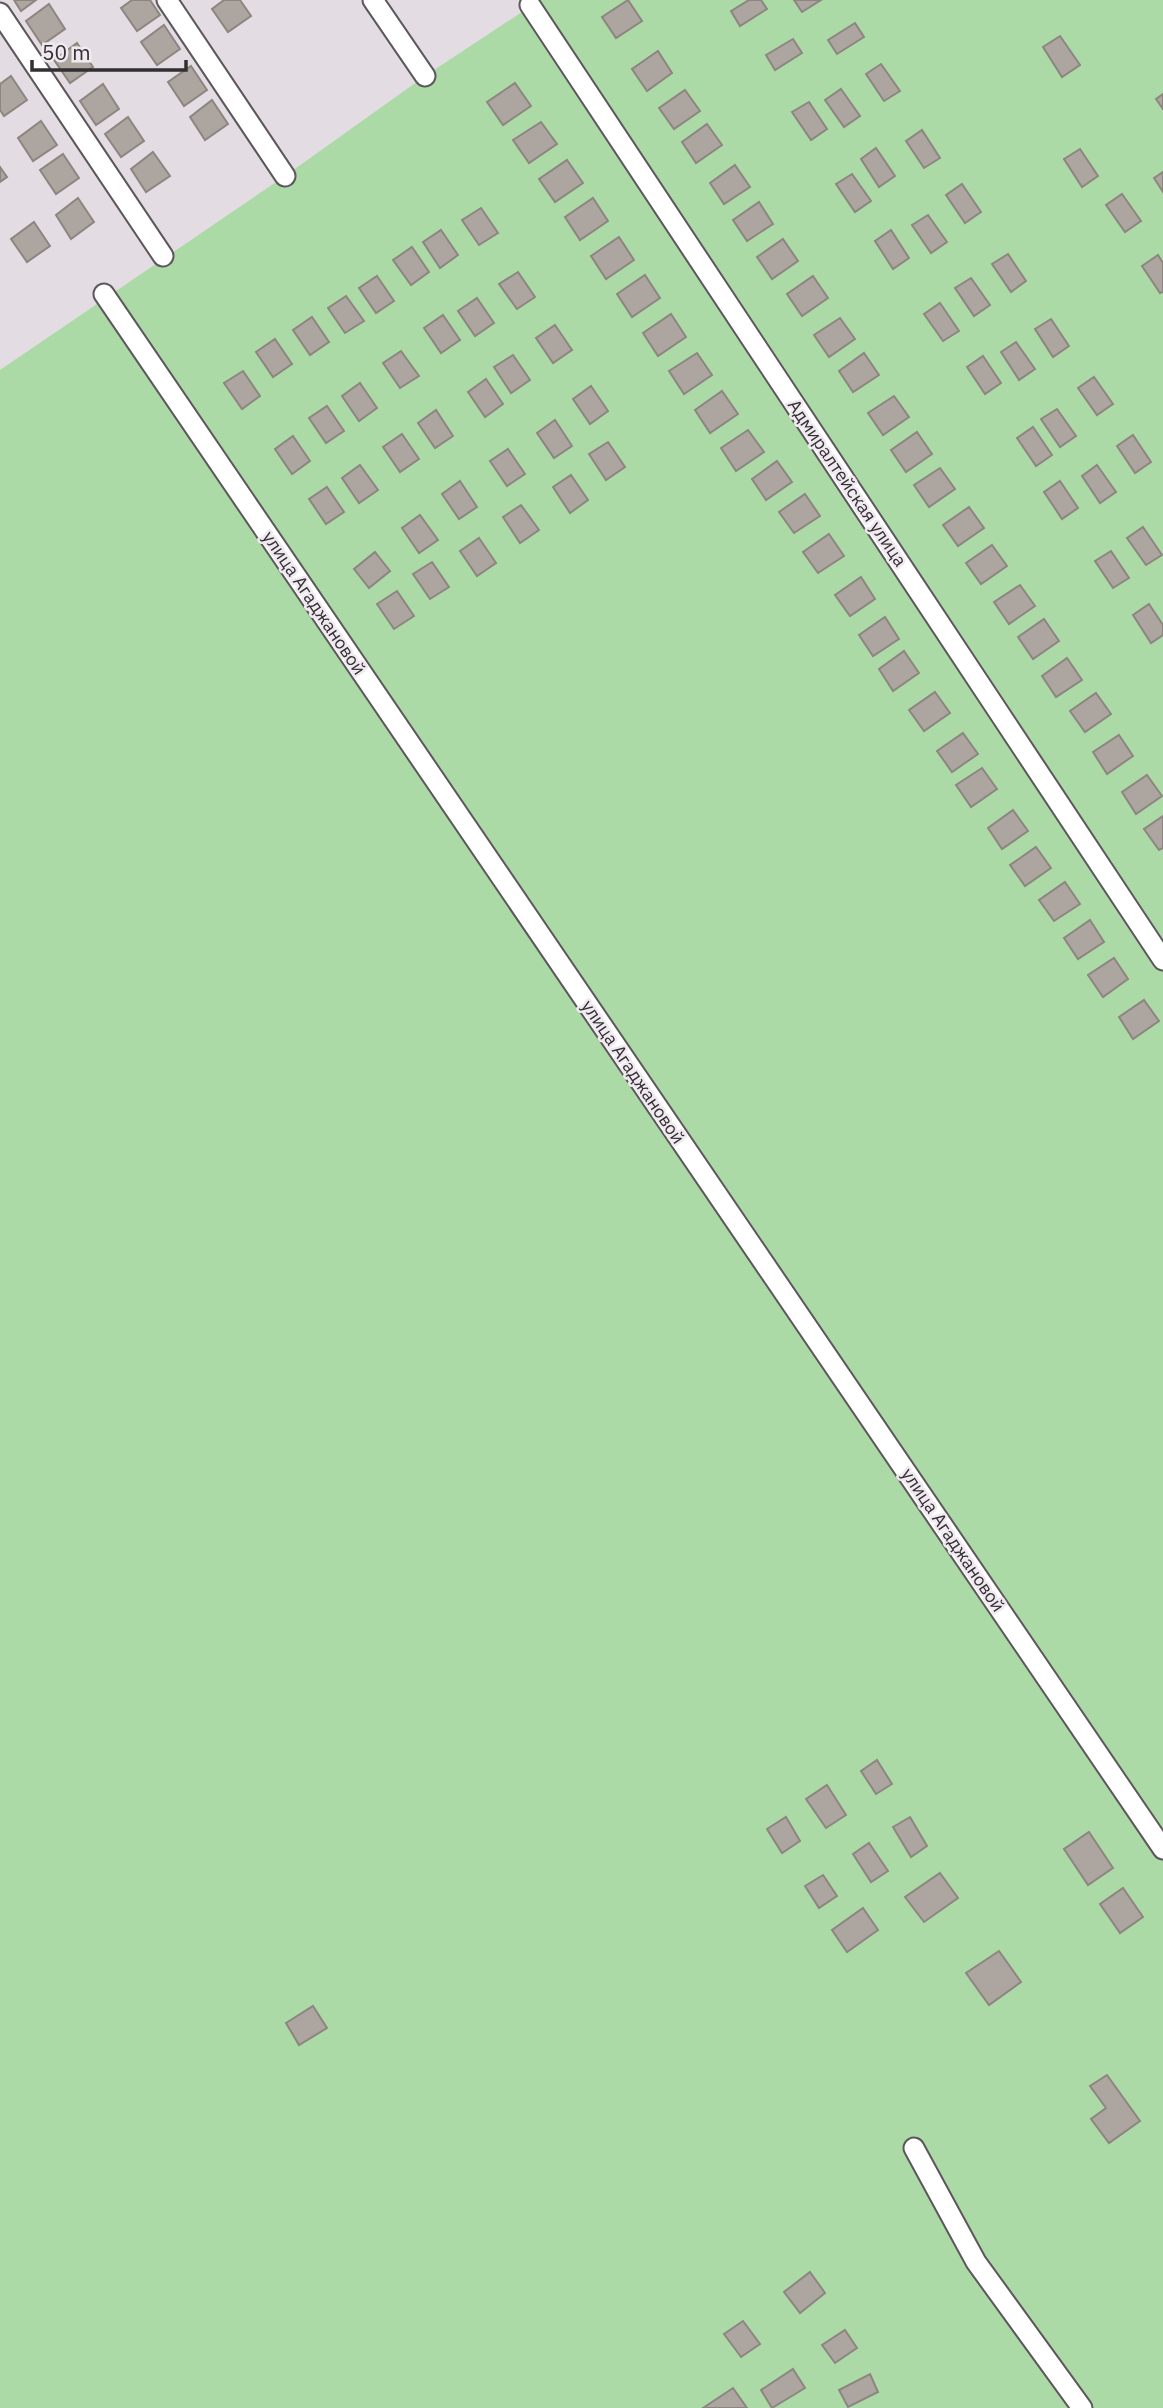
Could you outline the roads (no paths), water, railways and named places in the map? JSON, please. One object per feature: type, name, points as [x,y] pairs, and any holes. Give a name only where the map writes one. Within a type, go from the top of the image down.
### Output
[{"type":"street","points":[[166,0],[285,176]]},
{"type":"street","points":[[373,0],[425,76]]},
{"type":"street","name":"Адмиралтейская улица","points":[[530,5],[1163,960]]},
{"type":"street","points":[[0,13],[163,256]]},
{"type":"street","name":"улица Агаджановой","points":[[104,294],[1163,1849]]},
{"type":"street","points":[[914,2148],[976,2262],[1082,2408]]}]
